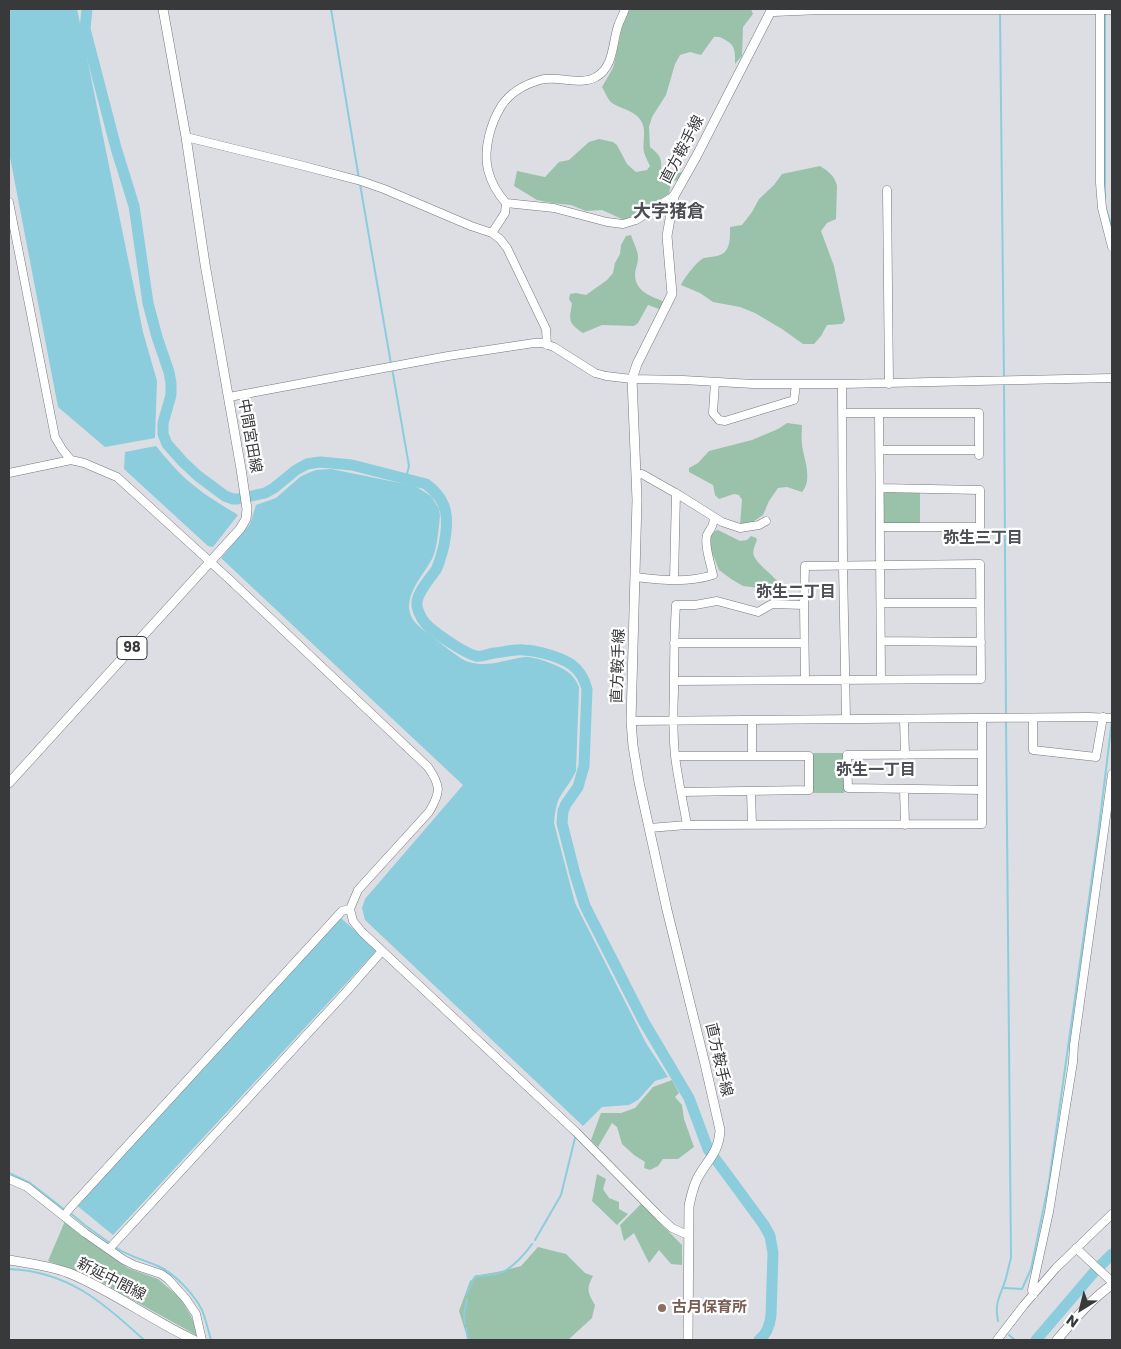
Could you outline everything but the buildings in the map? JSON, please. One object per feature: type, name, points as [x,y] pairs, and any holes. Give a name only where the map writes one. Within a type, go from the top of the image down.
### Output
[{"type":"main road","name":"中間宮田線","points":[[9,783],[240,529],[246,519],[247,509],[241,469],[163,9]]},
{"type":"main road","name":"直方鞍手線","points":[[688,1340],[689,1206],[692,1190],[716,1150],[720,1130],[667,910],[633,746],[631,721],[637,500],[632,379],[637,364],[672,294],[667,236],[674,196],[772,10]]},
{"type":"main road","name":"新延中間線","points":[[9,1260],[68,1273],[194,1340]]},
{"type":"main road","points":[[1057,1340],[1111,1282]]},
{"type":"street","points":[[492,233],[505,213],[506,203],[493,182],[488,169],[487,151],[491,128],[503,104],[517,90],[542,79],[588,80],[605,70],[610,61],[618,27],[625,9]]},
{"type":"street","points":[[1100,9],[1100,183],[1102,208],[1112,247]]},
{"type":"street","points":[[772,10],[774,12],[829,10],[1112,10]]},
{"type":"street","points":[[186,136],[359,181],[401,195],[471,226],[492,233],[507,248],[546,329],[548,345]]},
{"type":"street","points":[[887,190],[889,384]]},
{"type":"street","points":[[506,203],[554,208],[622,224],[636,220],[674,196]]},
{"type":"street","points":[[9,202],[55,437],[71,460]]},
{"type":"street","points":[[229,397],[534,343],[542,343],[554,347],[595,372],[606,376],[632,379],[753,384],[889,384],[1112,378]]},
{"type":"street","points":[[715,382],[713,413],[719,420],[725,421],[794,400],[796,384]]},
{"type":"street","points":[[842,384],[846,720]]},
{"type":"street","points":[[842,413],[979,413],[979,453],[880,450]]},
{"type":"street","points":[[879,413],[882,680]]},
{"type":"street","points":[[9,473],[71,460],[84,462],[117,477],[168,522],[428,767],[435,778],[439,790],[437,799],[430,812],[358,890],[350,908],[353,921],[382,951],[576,1132],[659,1216],[672,1228],[688,1235]]},
{"type":"street","points":[[636,475],[642,474],[722,522],[740,528],[759,525],[766,521]]},
{"type":"street","points":[[880,488],[980,490],[980,527],[880,527]]},
{"type":"street","points":[[674,580],[676,493]]},
{"type":"street","points":[[635,577],[674,580],[701,579],[713,575],[706,543],[707,536],[714,526],[714,517]]},
{"type":"street","points":[[674,681],[981,679],[980,564],[805,566],[804,680]]},
{"type":"street","points":[[687,825],[675,756],[673,721],[676,605],[695,605],[717,601],[758,612],[772,604],[804,604]]},
{"type":"street","points":[[881,603],[980,603]]},
{"type":"street","points":[[881,641],[981,642]]},
{"type":"street","points":[[674,642],[804,643]]},
{"type":"street","points":[[1033,718],[1033,750],[1096,757],[1103,717]]},
{"type":"street","points":[[649,828],[687,825],[982,824],[982,718]]},
{"type":"street","points":[[631,721],[1112,718]]},
{"type":"street","points":[[904,719],[905,755]]},
{"type":"street","points":[[752,720],[752,756]]},
{"type":"street","points":[[982,754],[847,755],[848,788],[982,790]]},
{"type":"street","points":[[675,756],[809,756],[809,790],[681,792]]},
{"type":"street","points":[[1033,1296],[1032,1290],[1049,1212],[1073,1062],[1112,774]]},
{"type":"street","points":[[904,789],[905,825]]},
{"type":"street","points":[[751,791],[752,825]]},
{"type":"street","points":[[64,1216],[342,911],[350,908]]},
{"type":"street","points":[[109,1249],[382,951]]},
{"type":"street","points":[[9,1180],[27,1187],[85,1233],[124,1260],[150,1269],[168,1279],[186,1299],[196,1314],[202,1340]]},
{"type":"street","points":[[997,1340],[1056,1268],[1112,1214]]},
{"type":"street","points":[[1077,1249],[1111,1282]]},
{"type":"green space","points":[[630,9],[751,9],[753,14],[743,27],[742,56],[735,64],[732,45],[722,38],[714,37],[701,55],[690,52],[680,55],[675,64],[666,95],[652,117],[649,127],[650,147],[658,154],[661,160],[661,177],[683,172],[678,180],[671,182],[669,194],[627,219],[622,219],[602,210],[586,211],[571,205],[537,200],[514,186],[517,171],[545,177],[559,162],[569,160],[589,142],[599,139],[613,142],[617,145],[627,164],[636,172],[647,170],[650,166],[644,152],[642,122],[633,113],[612,103],[602,87],[613,68],[623,24]]},
{"type":"green space","points":[[820,166],[833,177],[837,186],[836,219],[827,223],[821,231],[834,266],[845,320],[842,324],[827,325],[814,344],[803,344],[755,313],[740,307],[713,302],[700,293],[681,285],[701,259],[717,256],[725,252],[729,244],[730,227],[742,225],[759,199],[774,185],[782,174]]},
{"type":"green space","points":[[631,235],[638,256],[635,274],[638,285],[654,298],[665,302],[662,310],[648,305],[638,323],[634,326],[602,325],[583,333],[571,321],[572,304],[569,299],[570,294],[586,295],[607,280],[613,273],[615,263],[620,254],[621,245],[626,236]]},
{"type":"green space","points":[[787,423],[802,425],[802,442],[807,469],[805,487],[802,492],[787,487],[778,488],[769,501],[763,515],[750,524],[740,525],[742,500],[739,495],[734,494],[719,499],[715,495],[713,485],[689,472],[689,468],[698,463],[709,451],[752,440]]},
{"type":"green space","points":[[920,491],[920,523],[884,523],[884,492]]},
{"type":"green space","points":[[718,530],[740,541],[747,540],[751,536],[756,538],[753,554],[756,560],[775,578],[780,586],[774,593],[759,588],[743,586],[719,570],[707,540],[714,531]]},
{"type":"green space","points":[[813,753],[844,753],[844,793],[813,793]]},
{"type":"green space","points":[[672,1080],[679,1093],[675,1097],[682,1105],[684,1119],[694,1147],[678,1159],[663,1159],[658,1166],[650,1170],[644,1168],[645,1162],[622,1144],[617,1127],[612,1123],[598,1147],[591,1140],[601,1113],[621,1113],[635,1108],[653,1087]]},
{"type":"green space","points":[[597,1174],[606,1179],[603,1189],[609,1198],[619,1202],[619,1209],[628,1214],[617,1225],[592,1201]]},
{"type":"green space","points":[[641,1204],[682,1245],[682,1265],[671,1264],[659,1250],[649,1263],[634,1233],[624,1241],[620,1225]]},
{"type":"green space","points":[[65,1221],[128,1268],[158,1279],[180,1298],[191,1316],[197,1330],[196,1335],[88,1275],[48,1261]]},
{"type":"green space","points":[[538,1247],[566,1254],[585,1273],[593,1276],[589,1284],[589,1294],[595,1305],[592,1318],[568,1340],[468,1340],[459,1311],[470,1281],[480,1275],[521,1266]]},
{"type":"water","points":[[9,9],[77,9],[143,332],[157,381],[155,438],[105,447],[58,407],[9,152]]},
{"type":"water","points":[[156,446],[187,480],[238,515],[213,547],[208,546],[124,469],[125,452]]},
{"type":"water","points":[[331,469],[415,486],[431,496],[439,509],[437,543],[433,557],[414,587],[410,601],[410,612],[413,620],[419,626],[454,654],[469,662],[484,664],[525,657],[535,658],[554,664],[568,672],[579,687],[576,771],[559,798],[554,823],[575,903],[646,1043],[668,1077],[655,1081],[638,1100],[629,1105],[602,1107],[583,1126],[365,920],[362,908],[365,899],[463,785],[221,558],[250,524],[256,505],[276,498],[300,477],[308,473],[316,470]]},
{"type":"water","points":[[341,918],[377,950],[113,1235],[75,1204]]},
{"type":"waterway","points":[[87,9],[85,29],[116,148],[134,206],[148,303],[169,372],[171,395],[163,423],[163,434],[167,444],[198,476],[225,496],[233,499],[265,493],[296,470],[307,464],[320,462],[352,465],[426,484],[434,490],[443,504],[446,511],[447,527],[441,558],[436,570],[418,598],[418,610],[425,623],[449,642],[476,656],[513,650],[529,650],[565,661],[581,674],[587,689],[584,766],[578,787],[563,811],[562,823],[575,874],[585,906],[644,1022],[689,1098],[708,1149],[770,1236],[773,1253],[771,1315],[768,1329],[759,1340]]},
{"type":"waterway","points":[[331,9],[359,179]]},
{"type":"waterway","points":[[1000,14],[1004,379]]},
{"type":"waterway","points":[[1105,14],[1105,199]]},
{"type":"waterway","points":[[360,184],[391,364]]},
{"type":"waterway","points":[[1105,206],[1112,227]]},
{"type":"waterway","points":[[392,368],[409,466],[406,478]]},
{"type":"waterway","points":[[1004,384],[1006,716]]},
{"type":"waterway","points":[[1004,1288],[1022,1289],[1031,1269],[1049,1182],[1098,835],[1112,720]]},
{"type":"waterway","points":[[998,1321],[997,1303],[1011,1258],[1006,721]]},
{"type":"waterway","points":[[535,1240],[561,1195],[575,1138]]},
{"type":"waterway","points":[[9,1173],[30,1183],[65,1210]]},
{"type":"waterway","points":[[69,1212],[111,1244]]},
{"type":"waterway","points":[[466,1295],[476,1276],[503,1272],[519,1260],[532,1244]]},
{"type":"waterway","points":[[115,1247],[131,1256],[164,1269],[183,1285],[202,1310],[211,1340]]},
{"type":"waterway","points":[[1036,1340],[1112,1254]]},
{"type":"waterway","points":[[9,1269],[30,1271],[66,1282],[99,1301],[144,1340]]},
{"type":"waterway","points":[[465,1324],[464,1314],[467,1299]]},
{"type":"waterway","points":[[466,1328],[468,1340]]},
{"type":"waterway","points":[[1009,1335],[1015,1340]]},
{"type":"place","name":"古月保育所","points":[[662,1308]]},
{"type":"district","name":"大字猪倉","points":[[669,212]]},
{"type":"district","name":"弥生三丁目","points":[[983,539]]},
{"type":"district","name":"弥生二丁目","points":[[796,593]]},
{"type":"district","name":"弥生一丁目","points":[[876,771]]}]
